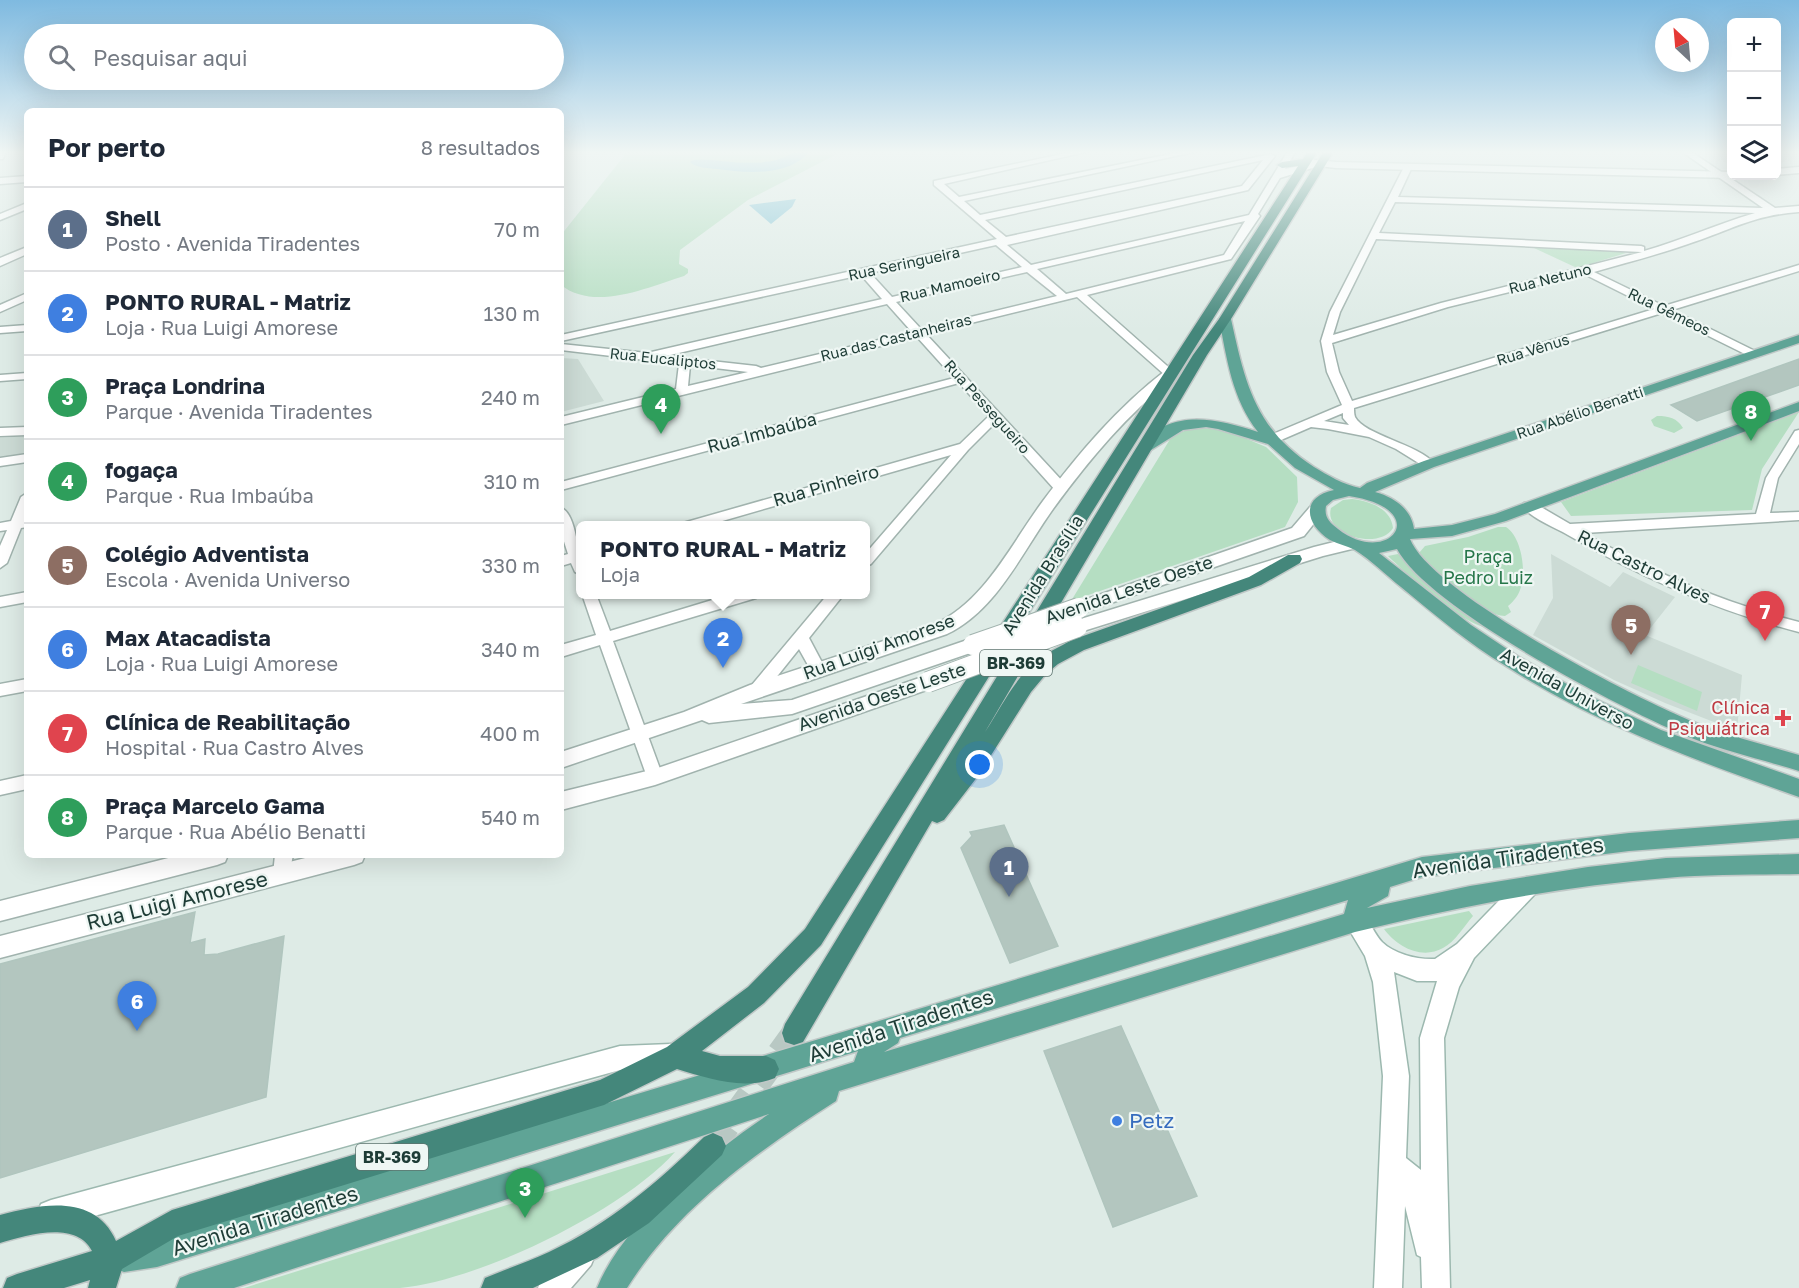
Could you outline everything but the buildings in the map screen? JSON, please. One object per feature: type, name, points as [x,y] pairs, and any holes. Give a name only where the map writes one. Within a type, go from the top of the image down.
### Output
[{"type":"highway","name":"Avenida Brasília","points":[[676,1056],[756,995],[813,937],[1274,211]]},
{"type":"highway","name":"Avenida Brasília","points":[[794,1033],[1200,355],[1225,319],[1291,211]]},
{"type":"highway","points":[[886,879],[971,770],[1024,687],[1052,659],[1078,645],[1255,581],[1294,559]]},
{"type":"highway","points":[[676,1056],[720,1069],[766,1069]]},
{"type":"highway","name":"BR-369","points":[[110,1260],[172,1224],[604,1092],[676,1056]]},
{"type":"highway","points":[[495,1288],[534,1275],[586,1250],[675,1185],[713,1146]]},
{"type":"highway","points":[[0,1229],[33,1219],[79,1222],[95,1231],[110,1260],[102,1288]]},
{"type":"highway","name":"Avenida Tiradentes","points":[[17,1288],[110,1260]]},
{"type":"main road","points":[[1225,319],[1242,392],[1270,440],[1312,474],[1384,501],[1400,513],[1406,522],[1403,537]]},
{"type":"main road","name":"Rua Abélio Benatti","points":[[1359,493],[1429,464],[1799,339]]},
{"type":"main road","points":[[1312,474],[1318,489],[1318,520],[1325,530],[1355,545],[1380,548],[1393,545],[1403,537],[1444,532],[1529,506],[1799,406]]},
{"type":"main road","points":[[1146,447],[1162,432],[1191,421],[1224,425],[1270,440]]},
{"type":"main road","points":[[1317,507],[1325,497],[1336,493],[1359,493]]},
{"type":"main road","name":"Avenida Universo","points":[[1403,537],[1406,550],[1416,564],[1462,602],[1504,629],[1699,742],[1799,788]]},
{"type":"main road","name":"Avenida Universo","points":[[1355,545],[1465,630],[1513,662],[1624,722],[1654,736],[1699,742],[1799,763]]},
{"type":"main road","name":"Avenida Tiradentes","points":[[110,1260],[157,1253],[1422,867],[1629,842],[1799,829]]},
{"type":"main road","name":"Avenida Tiradentes","points":[[190,1288],[857,1074],[1355,921],[1399,910],[1527,887],[1667,868],[1799,864]]},
{"type":"main road","points":[[1355,921],[1354,907],[1359,899],[1422,867]]},
{"type":"main road","points":[[611,1288],[636,1250],[694,1190],[779,1121],[857,1074],[875,1043],[906,1023]]},
{"type":"street","points":[[972,211],[1029,268],[1064,297]]},
{"type":"street","points":[[980,218],[1011,211]]},
{"type":"street","name":"Rua Seringueira","points":[[564,337],[1141,211]]},
{"type":"street","points":[[1255,216],[1258,211]]},
{"type":"street","points":[[1360,430],[1349,418],[1348,406],[1333,372],[1326,341],[1332,319],[1386,211]]},
{"type":"street","points":[[1716,211],[1734,222]]},
{"type":"street","name":"Rua Netuno","points":[[1326,341],[1445,305],[1585,271],[1686,242],[1734,222],[1773,211]]},
{"type":"street","points":[[3,215],[24,213]]},
{"type":"street","name":"Rua das Castanheiras","points":[[564,420],[1232,255],[1255,216]]},
{"type":"street","name":"Rua Mamoeiro","points":[[646,357],[1255,216]]},
{"type":"street","points":[[1374,236],[1654,250]]},
{"type":"street","points":[[0,262],[24,251]]},
{"type":"street","name":"Rua Vênus","points":[[1270,440],[1348,406],[1799,268]]},
{"type":"street","name":"Rua Gêmeos","points":[[1585,271],[1753,354]]},
{"type":"street","name":"Rua Pessegueiro","points":[[864,273],[1061,488]]},
{"type":"street","points":[[1080,294],[1170,374]]},
{"type":"street","points":[[0,309],[24,297]]},
{"type":"street","points":[[1332,319],[1365,328]]},
{"type":"street","points":[[0,330],[24,328]]},
{"type":"street","name":"Rua Eucaliptos","points":[[564,347],[765,370]]},
{"type":"street","points":[[682,391],[685,361]]},
{"type":"street","name":"Rua Luigi Amorese","points":[[564,759],[691,717],[757,690],[940,629],[960,619],[981,597],[1104,434],[1142,393],[1170,374]]},
{"type":"street","points":[[0,378],[24,376]]},
{"type":"street","name":"Rua Imbaúba","points":[[564,485],[962,379]]},
{"type":"street","points":[[870,555],[964,447],[996,416]]},
{"type":"street","points":[[1307,423],[1360,430],[1379,435],[1429,464]]},
{"type":"street","points":[[0,432],[24,431]]},
{"type":"street","points":[[1762,518],[1772,478],[1799,434]]},
{"type":"street","name":"Rua Pinheiro","points":[[702,521],[964,447]]},
{"type":"street","points":[[0,462],[24,458]]},
{"type":"street","name":"Rua Castro Alves","points":[[1529,506],[1626,563],[1692,594],[1770,621],[1799,627]]},
{"type":"street","name":"Avenida Leste Oeste","points":[[691,717],[792,707],[1298,532],[1317,507]]},
{"type":"street","points":[[1567,529],[1799,516]]},
{"type":"street","points":[[564,520],[576,553]]},
{"type":"street","points":[[0,527],[22,523]]},
{"type":"street","points":[[0,563],[22,523]]},
{"type":"street","name":"Avenida Oeste Leste","points":[[655,777],[928,682],[1077,627],[1294,559],[1355,545]]},
{"type":"street","points":[[0,602],[24,598]]},
{"type":"street","points":[[564,800],[655,777],[592,599]]},
{"type":"street","points":[[564,650],[735,599]]},
{"type":"street","points":[[757,690],[833,599]]},
{"type":"street","points":[[801,638],[818,670],[825,678],[851,686],[864,682]]},
{"type":"street","points":[[0,690],[24,686]]},
{"type":"street","points":[[0,788],[24,783]]},
{"type":"street","name":"Rua Luigi Amorese","points":[[0,911],[205,858]]},
{"type":"street","name":"Rua Luigi Amorese","points":[[0,947],[283,864],[330,858]]},
{"type":"street","points":[[1375,951],[1410,967],[1427,971],[1441,969],[1466,950],[1527,887]]},
{"type":"street","points":[[1355,921],[1375,951],[1385,982],[1396,1076],[1388,1288]]},
{"type":"street","points":[[1436,1288],[1432,1038],[1448,984],[1466,950]]},
{"type":"street","points":[[33,1219],[620,1058],[676,1056]]},
{"type":"street","points":[[1391,1164],[1407,1174],[1413,1182],[1436,1288]]},
{"type":"street","points":[[552,1288],[586,1250]]},
{"type":"shaded area","points":[[564,358],[578,359],[604,401],[564,411]]},
{"type":"shaded area","points":[[24,436],[24,454],[0,458],[0,438]]},
{"type":"shaded area","points":[[1551,554],[1610,587],[1623,572],[1675,597],[1645,635],[1742,675],[1737,731],[1614,680],[1533,635],[1553,598]]},
{"type":"green space","points":[[580,211],[733,211],[680,250],[679,264],[688,269],[688,273],[622,295],[590,297],[564,287],[564,231]]},
{"type":"green space","points":[[1534,248],[1619,251],[1626,253],[1577,268]]},
{"type":"green space","points":[[1799,412],[1762,469],[1752,510],[1571,516],[1561,502]]},
{"type":"green space","points":[[1657,416],[1672,418],[1683,428],[1674,433],[1654,426],[1651,420]]},
{"type":"green space","points":[[1194,427],[1228,431],[1266,447],[1297,477],[1298,502],[1285,527],[1071,601],[1172,436]]},
{"type":"green space","points":[[1352,499],[1372,504],[1384,511],[1393,528],[1386,535],[1365,539],[1343,532],[1335,526],[1331,518],[1331,508],[1343,500]]},
{"type":"green space","name":"Praça Pedro Luiz","points":[[1498,527],[1506,527],[1516,539],[1523,566],[1520,590],[1508,606],[1511,612],[1505,616],[1485,610],[1463,595],[1424,562],[1419,553],[1425,546],[1468,537]]},
{"type":"green space","points":[[1398,554],[1446,596],[1494,629],[1468,620],[1438,600],[1388,556]]},
{"type":"green space","points":[[1638,665],[1702,692],[1697,711],[1631,683]]},
{"type":"green space","points":[[1469,911],[1473,916],[1451,942],[1443,948],[1427,953],[1410,950],[1384,929]]},
{"type":"green space","points":[[675,1152],[621,1197],[586,1219],[547,1240],[469,1272],[432,1283],[400,1288],[244,1288]]},
{"type":"water","points":[[756,211],[787,211],[771,224]]},
{"type":"tunnel","points":[[713,1146],[794,1033]]},
{"type":"place","name":"fogaça","points":[[661,434]]},
{"type":"place","name":"Praça Marcelo Gama","points":[[1751,441]]},
{"type":"place","name":"Clínica de Reabilitação","points":[[1765,641]]},
{"type":"place","name":"Colégio Adventista","points":[[1631,655]]},
{"type":"place","name":"PONTO RURAL - Matriz","points":[[723,668]]},
{"type":"place","name":"Clínica Psiquiátrica","points":[[1783,718]]},
{"type":"place","name":"Shell","points":[[1009,897]]},
{"type":"place","name":"Max Atacadista","points":[[137,1031]]},
{"type":"place","name":"Petz","points":[[1117,1121]]},
{"type":"place","name":"Praça Londrina","points":[[525,1218]]}]
